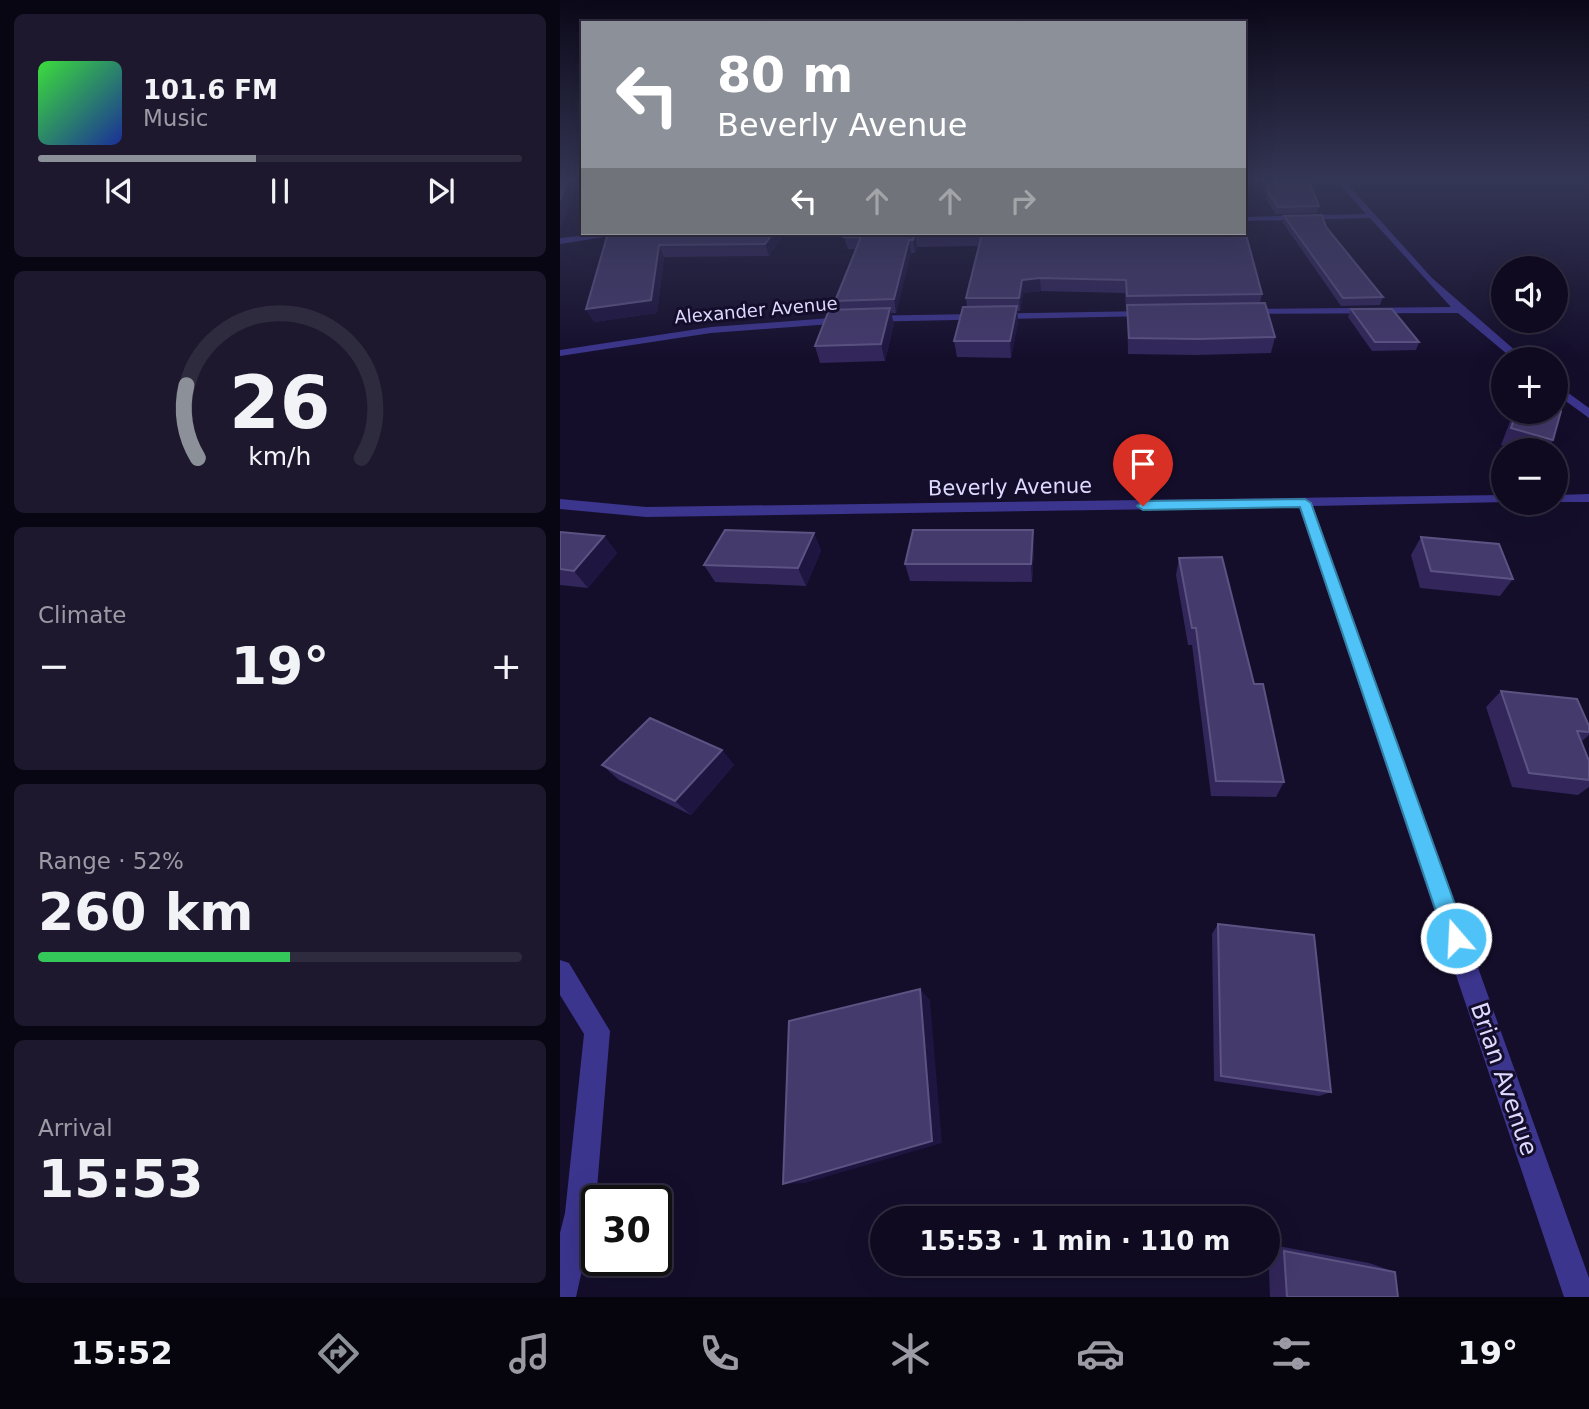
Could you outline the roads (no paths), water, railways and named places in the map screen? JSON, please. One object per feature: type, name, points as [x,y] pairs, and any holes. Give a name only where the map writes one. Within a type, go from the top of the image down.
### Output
[{"type":"street","points":[[560,241],[580,239]]},
{"type":"street","points":[[1392,239],[1460,310],[1505,347]]},
{"type":"street","points":[[1236,312],[1460,310]]},
{"type":"street","name":"Alexander Avenue","points":[[560,353],[710,330],[857,319],[1166,313]]},
{"type":"street","points":[[1568,397],[1589,414]]},
{"type":"street","points":[[1568,499],[1589,498]]},
{"type":"street","name":"Beverly Avenue","points":[[560,504],[659,512],[1491,499]]},
{"type":"street","name":"Brian Avenue","points":[[1305,503],[1580,1297]]},
{"type":"street","points":[[560,972],[597,1031],[580,1213],[560,1297]]}]
